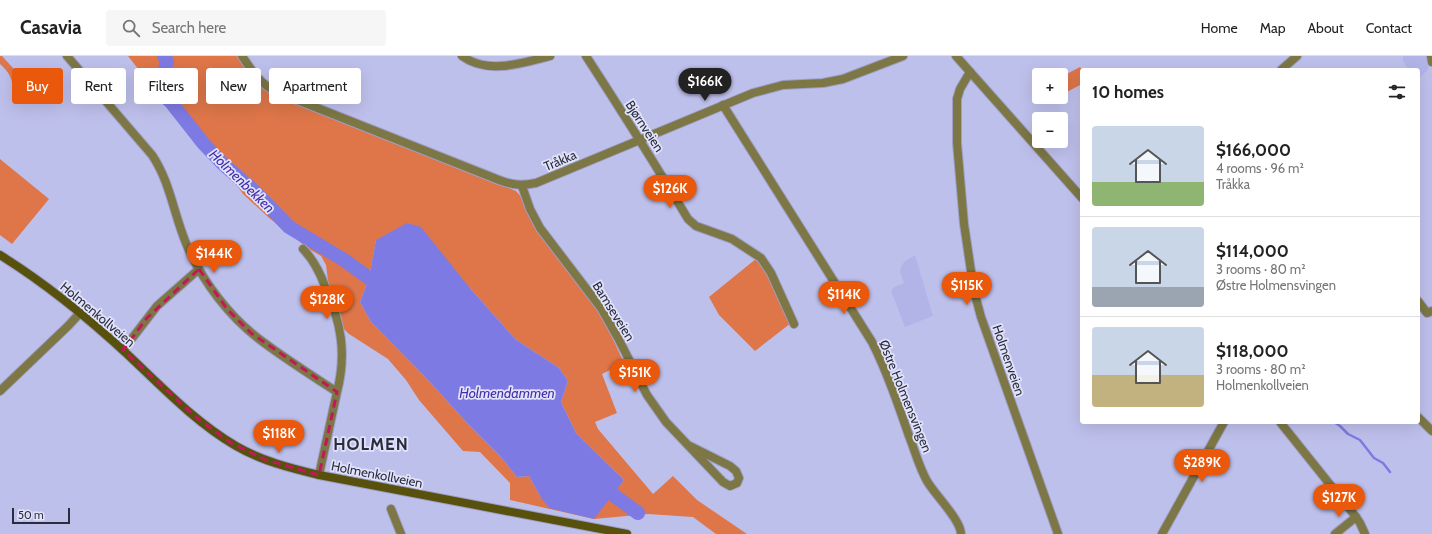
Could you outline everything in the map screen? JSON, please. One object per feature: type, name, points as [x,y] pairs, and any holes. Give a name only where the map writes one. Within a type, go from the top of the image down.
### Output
[{"type":"main road","name":"Holmenkollveien","points":[[0,255],[41,282],[80,313],[197,418],[231,443],[266,460],[289,468],[318,475],[627,534]]},
{"type":"street","points":[[67,56],[152,155],[158,164],[167,183],[185,242],[199,269],[227,309],[251,333],[337,392]]},
{"type":"street","points":[[242,56],[259,80],[267,87],[277,92],[499,180],[518,185]]},
{"type":"street","points":[[462,56],[476,63],[499,67],[521,64],[550,56]]},
{"type":"street","name":"Bjørnveien","points":[[586,56],[640,139],[691,222],[696,226],[732,239],[755,254],[765,263],[794,324]]},
{"type":"street","name":"Tråkka","points":[[518,185],[536,183],[753,93],[775,86],[823,83],[843,79],[903,56]]},
{"type":"street","points":[[956,56],[1080,196]]},
{"type":"street","points":[[1283,68],[1297,56]]},
{"type":"street","points":[[1431,56],[1432,62]]},
{"type":"street","name":"Holmenveien","points":[[970,72],[958,94],[957,131],[964,224],[974,291],[981,317],[1058,534]]},
{"type":"street","name":"Østre Holmensvingen","points":[[723,105],[872,342],[883,363],[917,458],[927,480],[956,520],[961,534]]},
{"type":"street","name":"Bamseveien","points":[[518,185],[540,228],[601,308],[647,395],[666,422],[723,482],[730,486],[737,483],[739,478],[736,471],[730,466],[690,446]]},
{"type":"street","points":[[303,249],[318,270],[331,299],[342,344],[341,371],[318,475]]},
{"type":"street","points":[[123,350],[158,306],[199,269]]},
{"type":"street","points":[[1420,304],[1427,313],[1432,311]]},
{"type":"street","points":[[0,391],[80,313]]},
{"type":"street","points":[[1420,419],[1432,431]]},
{"type":"street","points":[[1162,534],[1223,424]]},
{"type":"street","points":[[1282,424],[1356,517],[1365,534]]},
{"type":"street","points":[[391,508],[401,534]]},
{"type":"street","points":[[1335,534],[1356,517]]},
{"type":"highlighted area","points":[[199,269],[227,309],[251,333],[337,392],[319,475],[266,460],[231,443],[197,418],[123,350],[147,318]]},
{"type":"shaded area","points":[[0,56],[2,56],[13,68],[12,80],[4,68],[0,64]]},
{"type":"shaded area","points":[[128,56],[237,56],[245,68],[206,68],[206,104],[261,104],[261,87],[269,93],[269,104],[297,104],[516,191],[523,200],[538,231],[588,296],[599,313],[611,334],[624,363],[602,374],[617,413],[595,422],[598,429],[653,494],[673,476],[697,500],[747,534],[716,534],[693,517],[648,514],[594,519],[510,500],[510,483],[480,452],[463,451],[419,400],[406,380],[388,359],[349,334],[344,329],[328,281],[326,265],[321,256],[309,249],[268,217],[243,194],[230,176],[198,146],[165,104],[198,104],[198,68],[137,68]],"holes":[[[376,240],[469,287],[515,339],[559,368],[568,381],[561,402],[576,433],[624,480],[612,494],[540,496],[529,476],[517,477],[500,456],[371,322],[360,302],[369,278]]]},
{"type":"shaded area","points":[[1403,56],[1426,56],[1429,66],[1427,71],[1420,77],[1420,68],[1407,68],[1403,60]]},
{"type":"shaded area","points":[[1080,67],[1081,68],[1080,85],[1068,91],[1068,73]]},
{"type":"shaded area","points":[[0,159],[49,199],[12,244],[0,235]]},
{"type":"shaded area","points":[[915,255],[933,316],[905,327],[891,291],[894,287],[904,283],[900,272],[901,267],[904,262]]},
{"type":"shaded area","points":[[757,258],[767,270],[791,323],[755,351],[719,315],[709,297]]},
{"type":"water","name":"Holmendammen","points":[[407,223],[421,227],[469,287],[515,339],[559,368],[568,381],[561,402],[576,433],[624,480],[594,519],[549,508],[540,496],[529,476],[517,477],[500,456],[371,322],[360,302],[369,278],[376,240]]},
{"type":"waterway","name":"Holmenbekken","points":[[164,56],[167,61],[159,92],[170,101],[203,143],[223,164],[253,190],[289,227],[344,260],[369,278]]},
{"type":"waterway","points":[[1337,424],[1348,434],[1360,440],[1374,458],[1383,463],[1390,472]]},
{"type":"waterway","name":"Holmenbekken","points":[[612,494],[638,513]]},
{"type":"district","name":"HOLMEN","points":[[371,444]]}]
